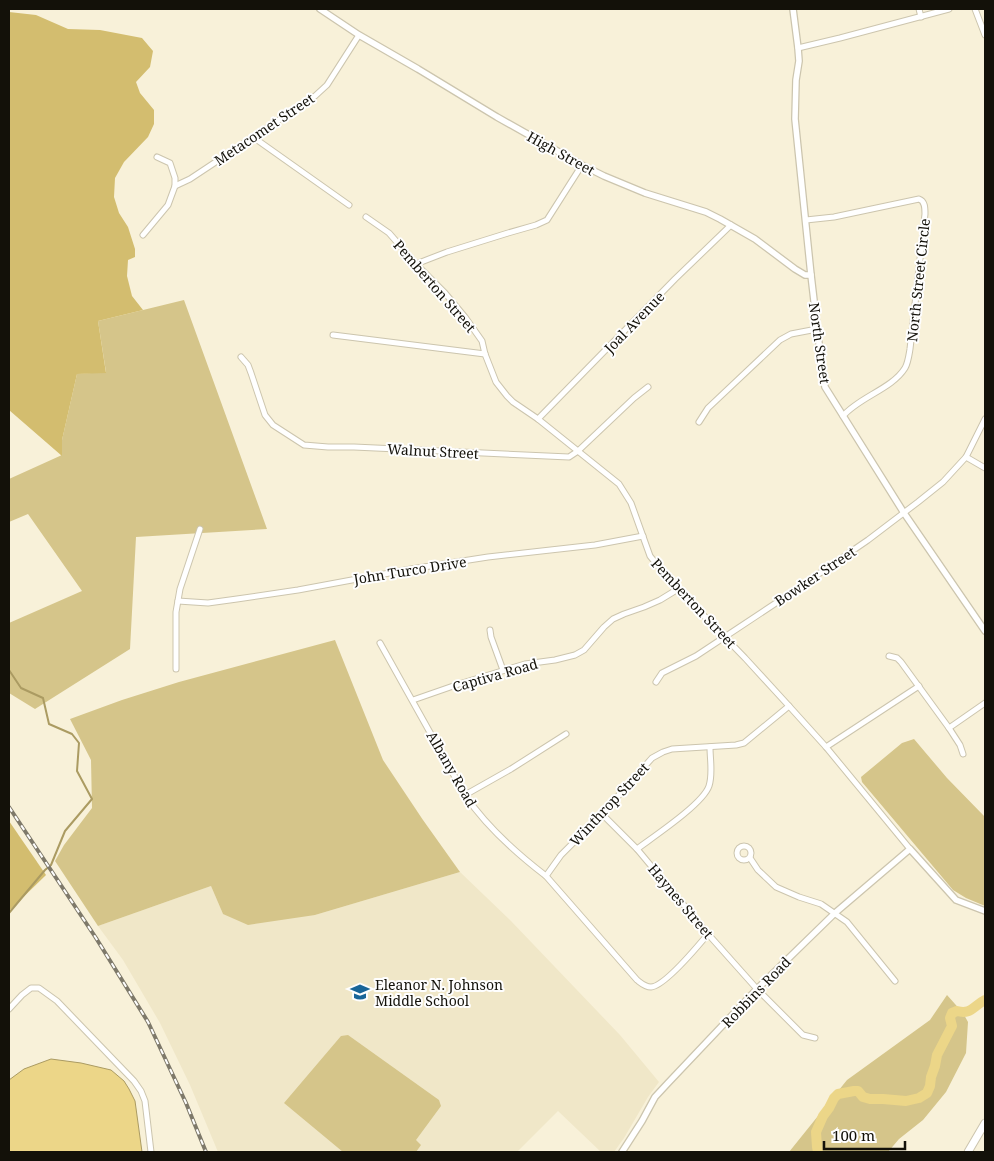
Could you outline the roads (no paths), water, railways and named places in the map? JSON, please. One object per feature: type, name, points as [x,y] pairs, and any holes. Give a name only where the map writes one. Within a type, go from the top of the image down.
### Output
[{"type":"main road","points":[[968,1152],[985,1123]]},
{"type":"street","name":"High Street","points":[[320,9],[359,36],[497,117],[604,176],[645,193],[706,212],[731,225],[795,269],[805,275],[811,275]]},
{"type":"street","name":"North Street","points":[[793,9],[799,61],[796,80],[795,119],[825,387],[904,513],[985,631]]},
{"type":"street","points":[[919,9],[921,16]]},
{"type":"street","points":[[798,48],[949,9]]},
{"type":"street","points":[[976,9],[985,35]]},
{"type":"street","name":"Metacomet Street","points":[[175,186],[190,179],[315,96],[327,85],[359,36]]},
{"type":"street","points":[[253,138],[349,205]]},
{"type":"street","points":[[143,234],[168,205],[175,186],[175,178],[170,163],[157,157]]},
{"type":"street","points":[[416,264],[423,260],[547,220],[582,164]]},
{"type":"street","name":"North Street Circle","points":[[806,220],[843,215],[919,199],[924,204],[910,349],[905,368],[894,380],[848,409],[843,416]]},
{"type":"street","name":"Pemberton Street","points":[[366,217],[389,233],[465,317],[482,341],[496,382],[513,402],[538,419],[619,484],[631,503],[650,556],[678,590],[826,747],[910,849],[956,900],[985,911]]},
{"type":"street","name":"Joal Avenue","points":[[538,419],[675,279],[731,225]]},
{"type":"street","points":[[699,422],[708,408],[780,340],[791,334],[817,329]]},
{"type":"street","points":[[333,334],[485,354]]},
{"type":"street","name":"Walnut Street","points":[[241,357],[248,365],[265,415],[273,424],[294,439],[308,446],[566,457],[578,450],[648,387]]},
{"type":"street","name":"Bowker Street","points":[[656,682],[662,673],[696,656],[868,540],[943,482],[966,457],[985,419]]},
{"type":"street","points":[[966,457],[985,468]]},
{"type":"street","points":[[176,669],[176,612],[180,589],[200,529]]},
{"type":"street","name":"John Turco Drive","points":[[178,601],[208,603],[237,599],[430,566],[643,536]]},
{"type":"street","name":"Captiva Road","points":[[413,700],[503,670],[575,655],[584,650],[613,619],[660,600],[678,590]]},
{"type":"street","points":[[490,630],[503,670]]},
{"type":"street","name":"Albany Road","points":[[380,644],[465,795],[475,809],[498,834],[546,876],[636,980],[645,986],[661,983],[692,953],[708,934]]},
{"type":"street","points":[[889,656],[897,658],[901,662],[949,728],[960,745],[963,754]]},
{"type":"street","points":[[826,747],[919,686]]},
{"type":"street","points":[[949,728],[985,703]]},
{"type":"street","name":"Winthrop Street","points":[[546,876],[561,855],[602,814],[652,758],[672,749],[744,743],[789,706]]},
{"type":"street","points":[[465,795],[511,769],[566,734]]},
{"type":"street","points":[[637,849],[686,812],[706,793],[712,775],[710,747]]},
{"type":"street","name":"Haynes Street","points":[[602,814],[637,849],[757,989],[802,1035],[814,1038]]},
{"type":"street","name":"Robbins Road","points":[[622,1152],[655,1097],[757,989],[835,913],[910,849]]},
{"type":"street","points":[[750,858],[758,870],[776,887],[821,904],[847,922],[895,981]]},
{"type":"street","points":[[9,1009],[31,988],[39,988],[57,1001],[134,1081],[141,1091],[145,1102],[151,1152]]},
{"type":"waterway","points":[[9,670],[21,688],[43,698],[49,724],[72,734],[79,743],[77,771],[92,799],[65,831],[51,865],[9,913]]},
{"type":"waterway","points":[[818,1152],[816,1132],[823,1116],[838,1094],[858,1091],[863,1097],[870,1099],[906,1101],[919,1098],[927,1093],[937,1055],[952,1026],[950,1018],[952,1013],[969,1011],[985,1000]]},
{"type":"railway","points":[[9,807],[96,938],[148,1022],[186,1103],[206,1152]]},
{"type":"place","name":"Eleanor N. Johnson Middle School","points":[[360,992]]}]
